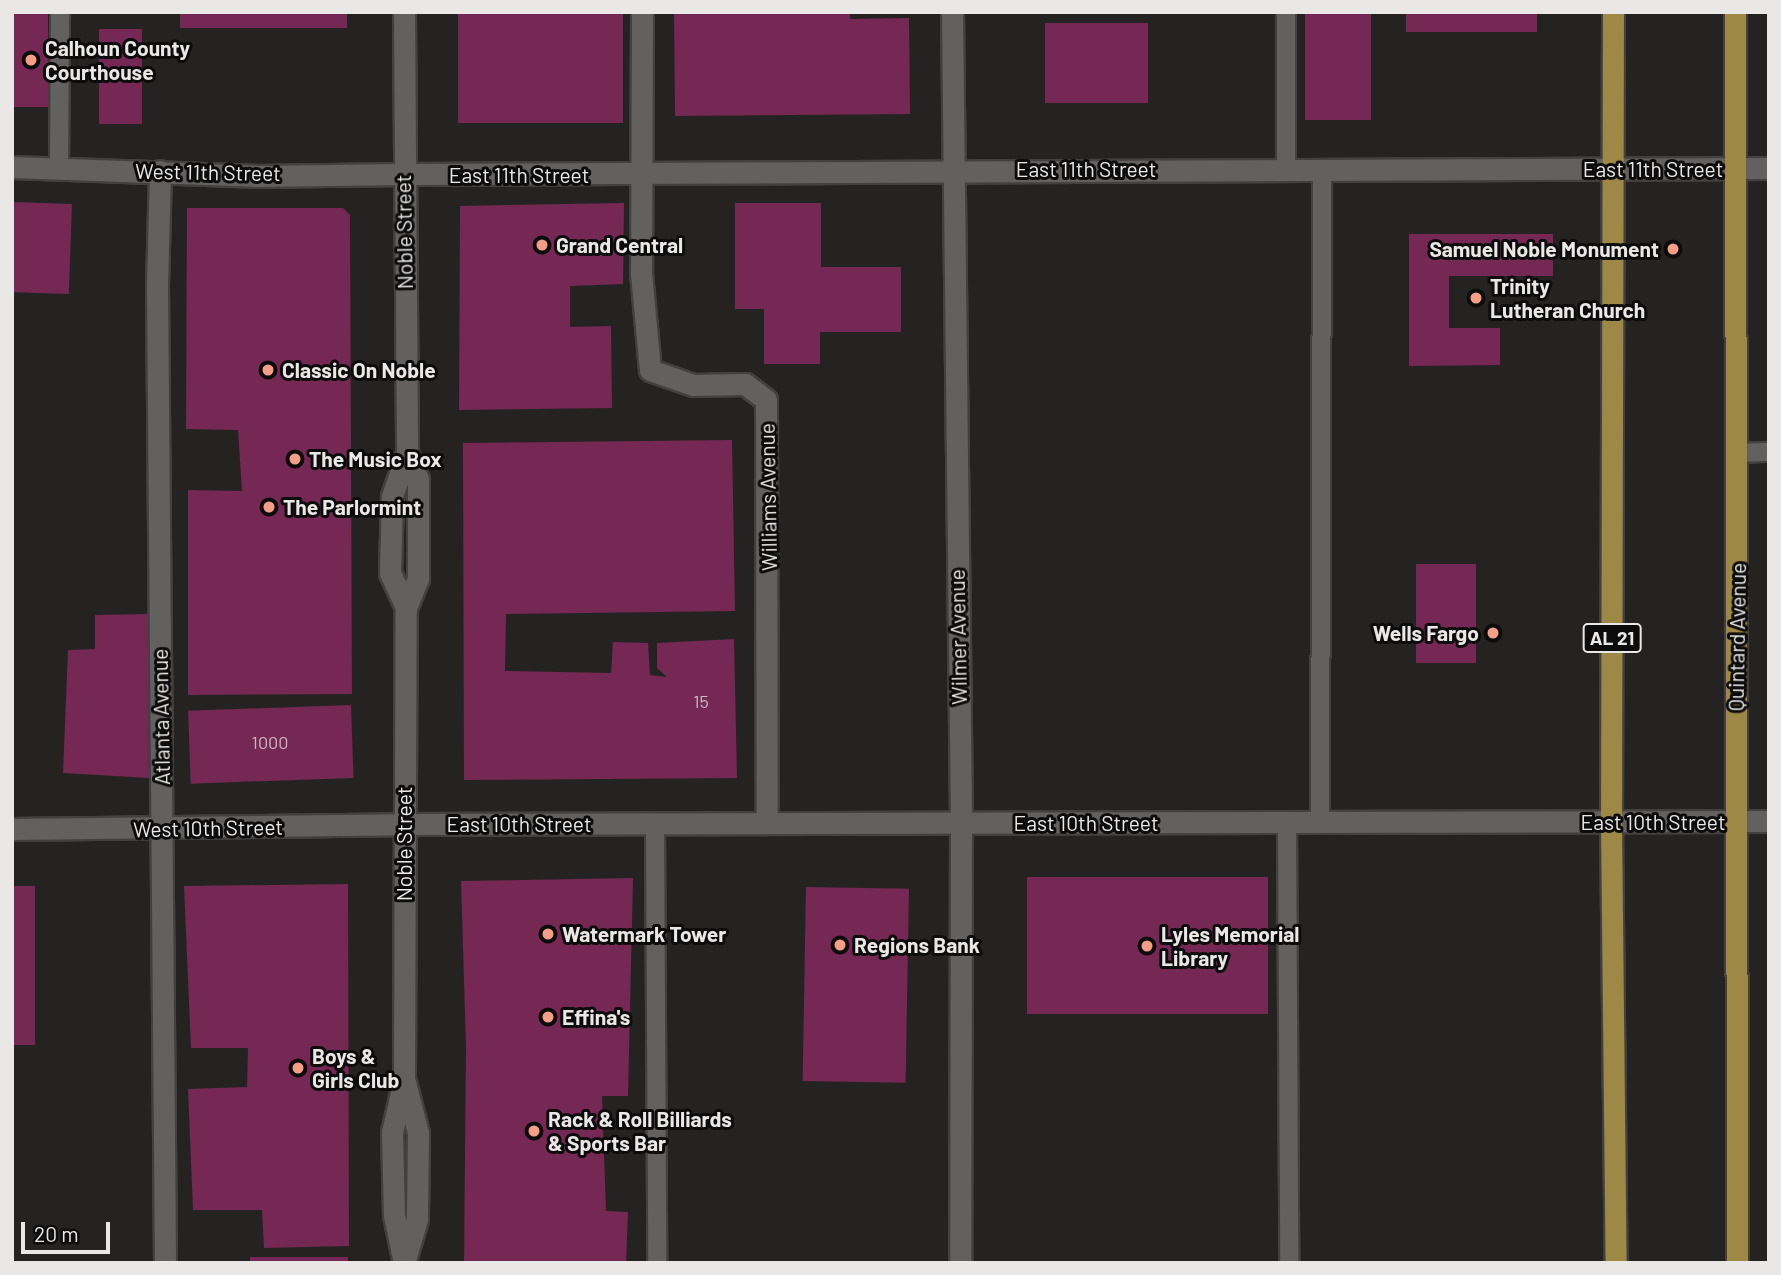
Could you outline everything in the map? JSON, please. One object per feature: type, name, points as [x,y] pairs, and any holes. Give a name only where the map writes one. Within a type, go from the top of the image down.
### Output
[{"type":"highway","name":"AL 21","points":[[1613,12],[1611,822],[1616,1263]]},
{"type":"highway","name":"Quintard Avenue","points":[[1735,12],[1738,169],[1733,821],[1737,1263]]},
{"type":"street","name":"Noble Street","points":[[404,12],[407,453],[418,479],[418,579],[406,608],[404,1080],[392,1132],[394,1215],[404,1263]]},
{"type":"street","name":"Williams Avenue","points":[[642,12],[641,273],[650,370],[693,385],[745,384],[766,400],[767,823]]},
{"type":"street","name":"Wilmer Avenue","points":[[952,12],[950,169],[961,823],[960,1263]]},
{"type":"street","name":"West 11th Street","points":[[12,167],[254,176],[404,174]]},
{"type":"street","name":"East 11th Street","points":[[404,174],[642,175],[950,169],[1769,168]]},
{"type":"street","name":"Atlanta Avenue","points":[[160,172],[157,312],[165,1263]]},
{"type":"street","name":"East 10th Street","points":[[403,824],[1769,821]]},
{"type":"street","name":"West 10th Street","points":[[12,829],[403,824]]},
{"type":"lane","points":[[59,169],[60,12]]},
{"type":"lane","points":[[1286,12],[1286,169]]},
{"type":"lane","points":[[1320,822],[1322,169]]},
{"type":"lane","points":[[1737,453],[1769,452]]},
{"type":"lane","points":[[1287,822],[1289,1263]]},
{"type":"lane","points":[[655,823],[657,1263]]},
{"type":"building","name":"Calhoun County Courthouse","points":[[12,12],[48,12],[48,107],[12,107]]},
{"type":"building","points":[[180,12],[347,12],[347,28],[180,28]]},
{"type":"building","points":[[458,12],[623,12],[623,123],[458,123]]},
{"type":"building","points":[[674,12],[850,12],[850,19],[909,18],[910,114],[675,116]]},
{"type":"building","points":[[1305,12],[1371,12],[1371,120],[1305,120]]},
{"type":"building","points":[[1406,12],[1537,12],[1537,32],[1406,32]]},
{"type":"building","points":[[1045,23],[1148,23],[1148,103],[1045,103]]},
{"type":"building","points":[[99,29],[142,29],[142,124],[99,124]]},
{"type":"building","points":[[12,202],[72,204],[69,294],[12,292]]},
{"type":"building","points":[[624,203],[623,284],[570,286],[570,327],[611,326],[612,408],[459,410],[460,206]]},
{"type":"building","points":[[735,203],[821,203],[821,267],[901,267],[901,332],[820,332],[820,364],[764,364],[764,309],[735,309]]},
{"type":"building","points":[[187,208],[343,208],[350,215],[352,694],[188,695],[188,490],[242,491],[238,430],[186,429]]},
{"type":"building","points":[[1409,234],[1553,234],[1553,276],[1449,276],[1449,328],[1500,328],[1500,365],[1409,366]]},
{"type":"building","points":[[732,440],[735,611],[506,614],[505,671],[611,673],[613,642],[648,643],[650,675],[667,677],[657,668],[657,643],[734,639],[737,778],[464,780],[463,443]]},
{"type":"building","points":[[1416,564],[1476,564],[1476,663],[1416,663]]},
{"type":"building","points":[[148,614],[149,778],[63,773],[68,650],[95,649],[95,615]]},
{"type":"building","points":[[351,705],[354,778],[191,784],[188,711]]},
{"type":"building","name":"Lyles Memorial Library","points":[[1027,877],[1268,877],[1268,1014],[1027,1014]]},
{"type":"building","points":[[633,878],[628,1096],[602,1096],[606,1211],[628,1212],[626,1263],[464,1263],[466,1047],[461,881]]},
{"type":"building","points":[[348,884],[349,1246],[264,1248],[262,1210],[193,1210],[188,1089],[247,1087],[248,1048],[191,1048],[184,886]]},
{"type":"building","points":[[12,886],[35,886],[35,1045],[12,1045]]},
{"type":"building","points":[[806,887],[909,889],[906,1083],[803,1081]]},
{"type":"building","points":[[250,1257],[348,1257],[348,1263],[250,1263]]},
{"type":"place","name":"Calhoun County Courthouse","points":[[31,60]]},
{"type":"place","name":"Grand Central","points":[[542,245]]},
{"type":"place","name":"Samuel Noble Monument","points":[[1673,249]]},
{"type":"place","name":"Trinity Lutheran Church","points":[[1476,298]]},
{"type":"place","name":"Classic On Noble","points":[[268,370]]},
{"type":"place","name":"The Music Box","points":[[295,459]]},
{"type":"place","name":"The Parlormint","points":[[269,507]]},
{"type":"place","name":"Wells Fargo","points":[[1493,633]]},
{"type":"place","name":"Watermark Tower","points":[[548,934]]},
{"type":"place","name":"Regions Bank","points":[[840,945]]},
{"type":"place","name":"Lyles Memorial Library","points":[[1147,946]]},
{"type":"place","name":"Effina's","points":[[548,1017]]},
{"type":"place","name":"Boys & Girls Club","points":[[298,1068]]},
{"type":"place","name":"Rack & Roll Billiards & Sports Bar","points":[[534,1131]]}]
